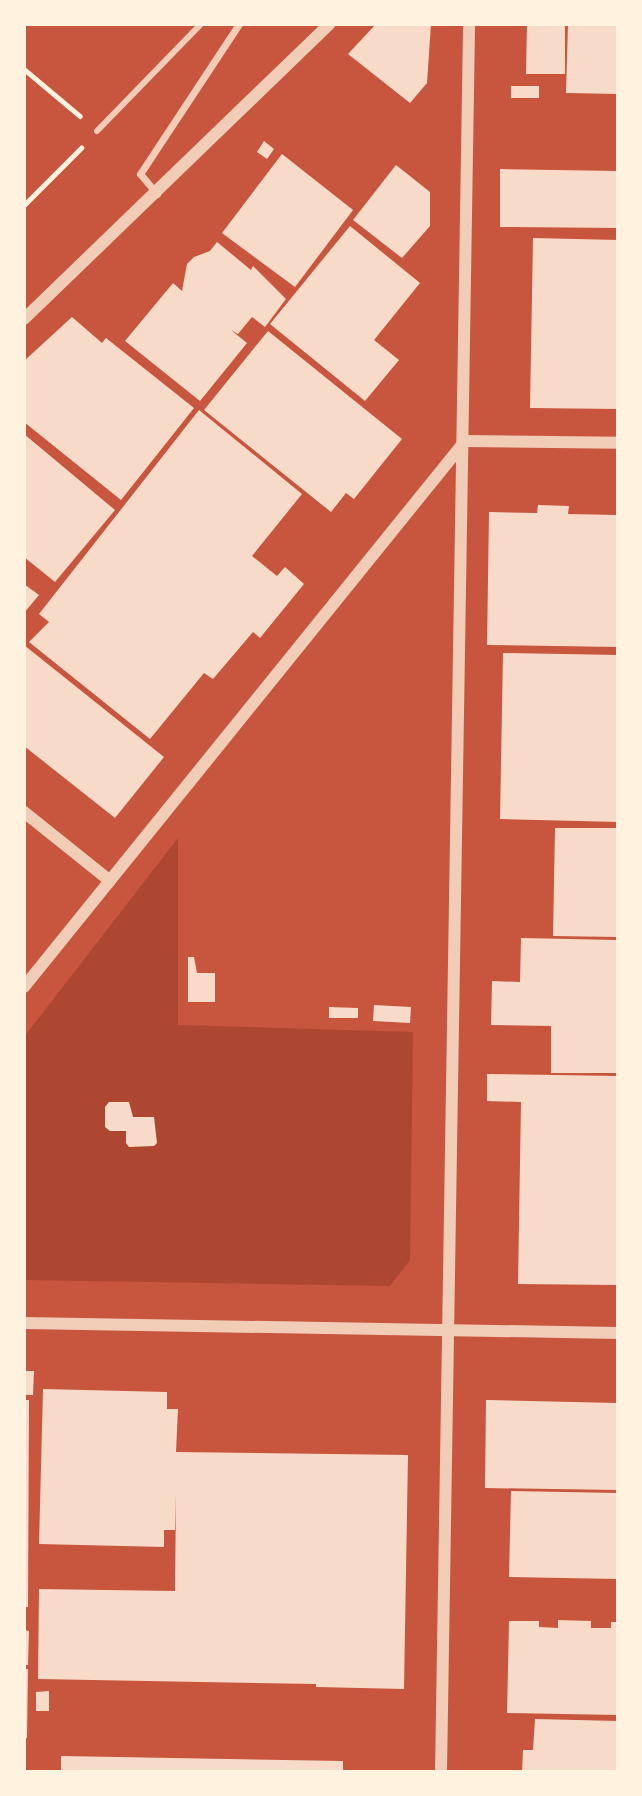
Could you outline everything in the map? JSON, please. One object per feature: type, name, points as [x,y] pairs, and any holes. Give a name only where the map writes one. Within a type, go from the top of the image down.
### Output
[{"type":"street","points":[[97,131],[201,24]]},
{"type":"street","points":[[157,194],[139,174],[239,24]]},
{"type":"street","points":[[24,319],[157,194],[330,24]]},
{"type":"street","points":[[442,1772],[469,24]]},
{"type":"street","points":[[24,987],[465,441],[618,443]]},
{"type":"street","points":[[24,812],[110,881]]},
{"type":"street","points":[[24,1323],[618,1333]]},
{"type":"path","points":[[24,69],[68,106]]},
{"type":"path","points":[[24,205],[97,131]]},
{"type":"shaded area","points":[[178,838],[178,1025],[413,1032],[410,1260],[390,1286],[25,1280],[24,1037]]},
{"type":"building","points":[[376,24],[431,24],[427,83],[410,103],[348,54]]},
{"type":"building","points":[[527,24],[565,24],[565,74],[526,74]]},
{"type":"building","points":[[568,24],[618,24],[618,94],[566,93]]},
{"type":"building","points":[[511,86],[539,86],[539,98],[511,98]]},
{"type":"building","points":[[264,141],[274,149],[267,159],[257,152]]},
{"type":"building","points":[[282,154],[353,210],[295,287],[222,233]]},
{"type":"building","points":[[396,165],[430,192],[430,226],[402,258],[353,220]]},
{"type":"building","points":[[500,169],[618,171],[618,228],[500,227]]},
{"type":"building","points":[[350,226],[420,283],[374,340],[399,360],[365,401],[270,324]]},
{"type":"building","points":[[533,238],[618,240],[618,409],[530,408]]},
{"type":"building","points":[[217,242],[251,270],[253,266],[286,299],[265,327],[252,317],[238,334],[231,330],[247,343],[200,401],[125,341],[173,283],[182,291],[187,264],[194,257],[210,251]]},
{"type":"building","points":[[72,317],[102,343],[106,338],[194,408],[121,500],[24,422],[24,361]]},
{"type":"building","points":[[268,331],[402,439],[354,499],[346,493],[331,512],[204,410]]},
{"type":"building","points":[[199,410],[302,494],[252,556],[277,576],[285,567],[304,584],[260,638],[253,632],[213,679],[204,673],[150,739],[29,642],[49,622],[39,614]]},
{"type":"building","points":[[24,434],[115,510],[55,582],[24,557]]},
{"type":"building","points":[[538,505],[569,506],[568,514],[618,515],[618,647],[487,645],[489,512],[537,513]]},
{"type":"building","points":[[24,584],[39,595],[24,613]]},
{"type":"building","points":[[24,645],[164,757],[115,818],[24,746]]},
{"type":"building","points":[[503,653],[618,655],[618,822],[500,819]]},
{"type":"building","points":[[555,828],[618,828],[618,937],[553,936]]},
{"type":"building","points":[[521,938],[618,940],[618,1073],[551,1073],[551,1026],[491,1025],[492,981],[520,982]]},
{"type":"building","points":[[188,957],[194,957],[197,973],[215,973],[215,1002],[188,1002]]},
{"type":"building","points":[[374,1005],[411,1007],[410,1023],[373,1021]]},
{"type":"building","points":[[329,1007],[358,1008],[358,1018],[329,1018]]},
{"type":"building","points":[[487,1074],[618,1076],[617,1285],[518,1284],[521,1102],[487,1101]]},
{"type":"building","points":[[109,1102],[129,1102],[133,1117],[154,1117],[157,1143],[154,1146],[129,1147],[126,1143],[126,1131],[110,1131],[105,1127],[105,1107]]},
{"type":"building","points":[[24,1371],[34,1371],[33,1395],[24,1395]]},
{"type":"building","points":[[43,1389],[167,1392],[167,1409],[178,1409],[176,1452],[408,1455],[404,1689],[316,1687],[316,1684],[38,1679],[39,1589],[175,1591],[176,1495],[175,1530],[164,1530],[164,1547],[39,1544]]},
{"type":"building","points":[[24,1400],[29,1400],[28,1607],[24,1607]]},
{"type":"building","points":[[486,1400],[618,1403],[618,1490],[485,1488]]},
{"type":"building","points":[[511,1491],[618,1493],[618,1579],[509,1577]]},
{"type":"building","points":[[558,1620],[591,1621],[591,1628],[611,1628],[611,1622],[618,1622],[618,1715],[507,1713],[509,1621],[539,1621],[539,1627],[558,1628]]},
{"type":"building","points":[[24,1630],[29,1631],[28,1665],[24,1665]]},
{"type":"building","points":[[24,1669],[28,1669],[27,1738],[24,1738]]},
{"type":"building","points":[[49,1691],[49,1711],[36,1711],[36,1692]]},
{"type":"building","points":[[535,1719],[618,1721],[618,1772],[522,1772],[523,1750],[533,1750]]},
{"type":"building","points":[[61,1756],[343,1761],[343,1772],[61,1772]]}]
